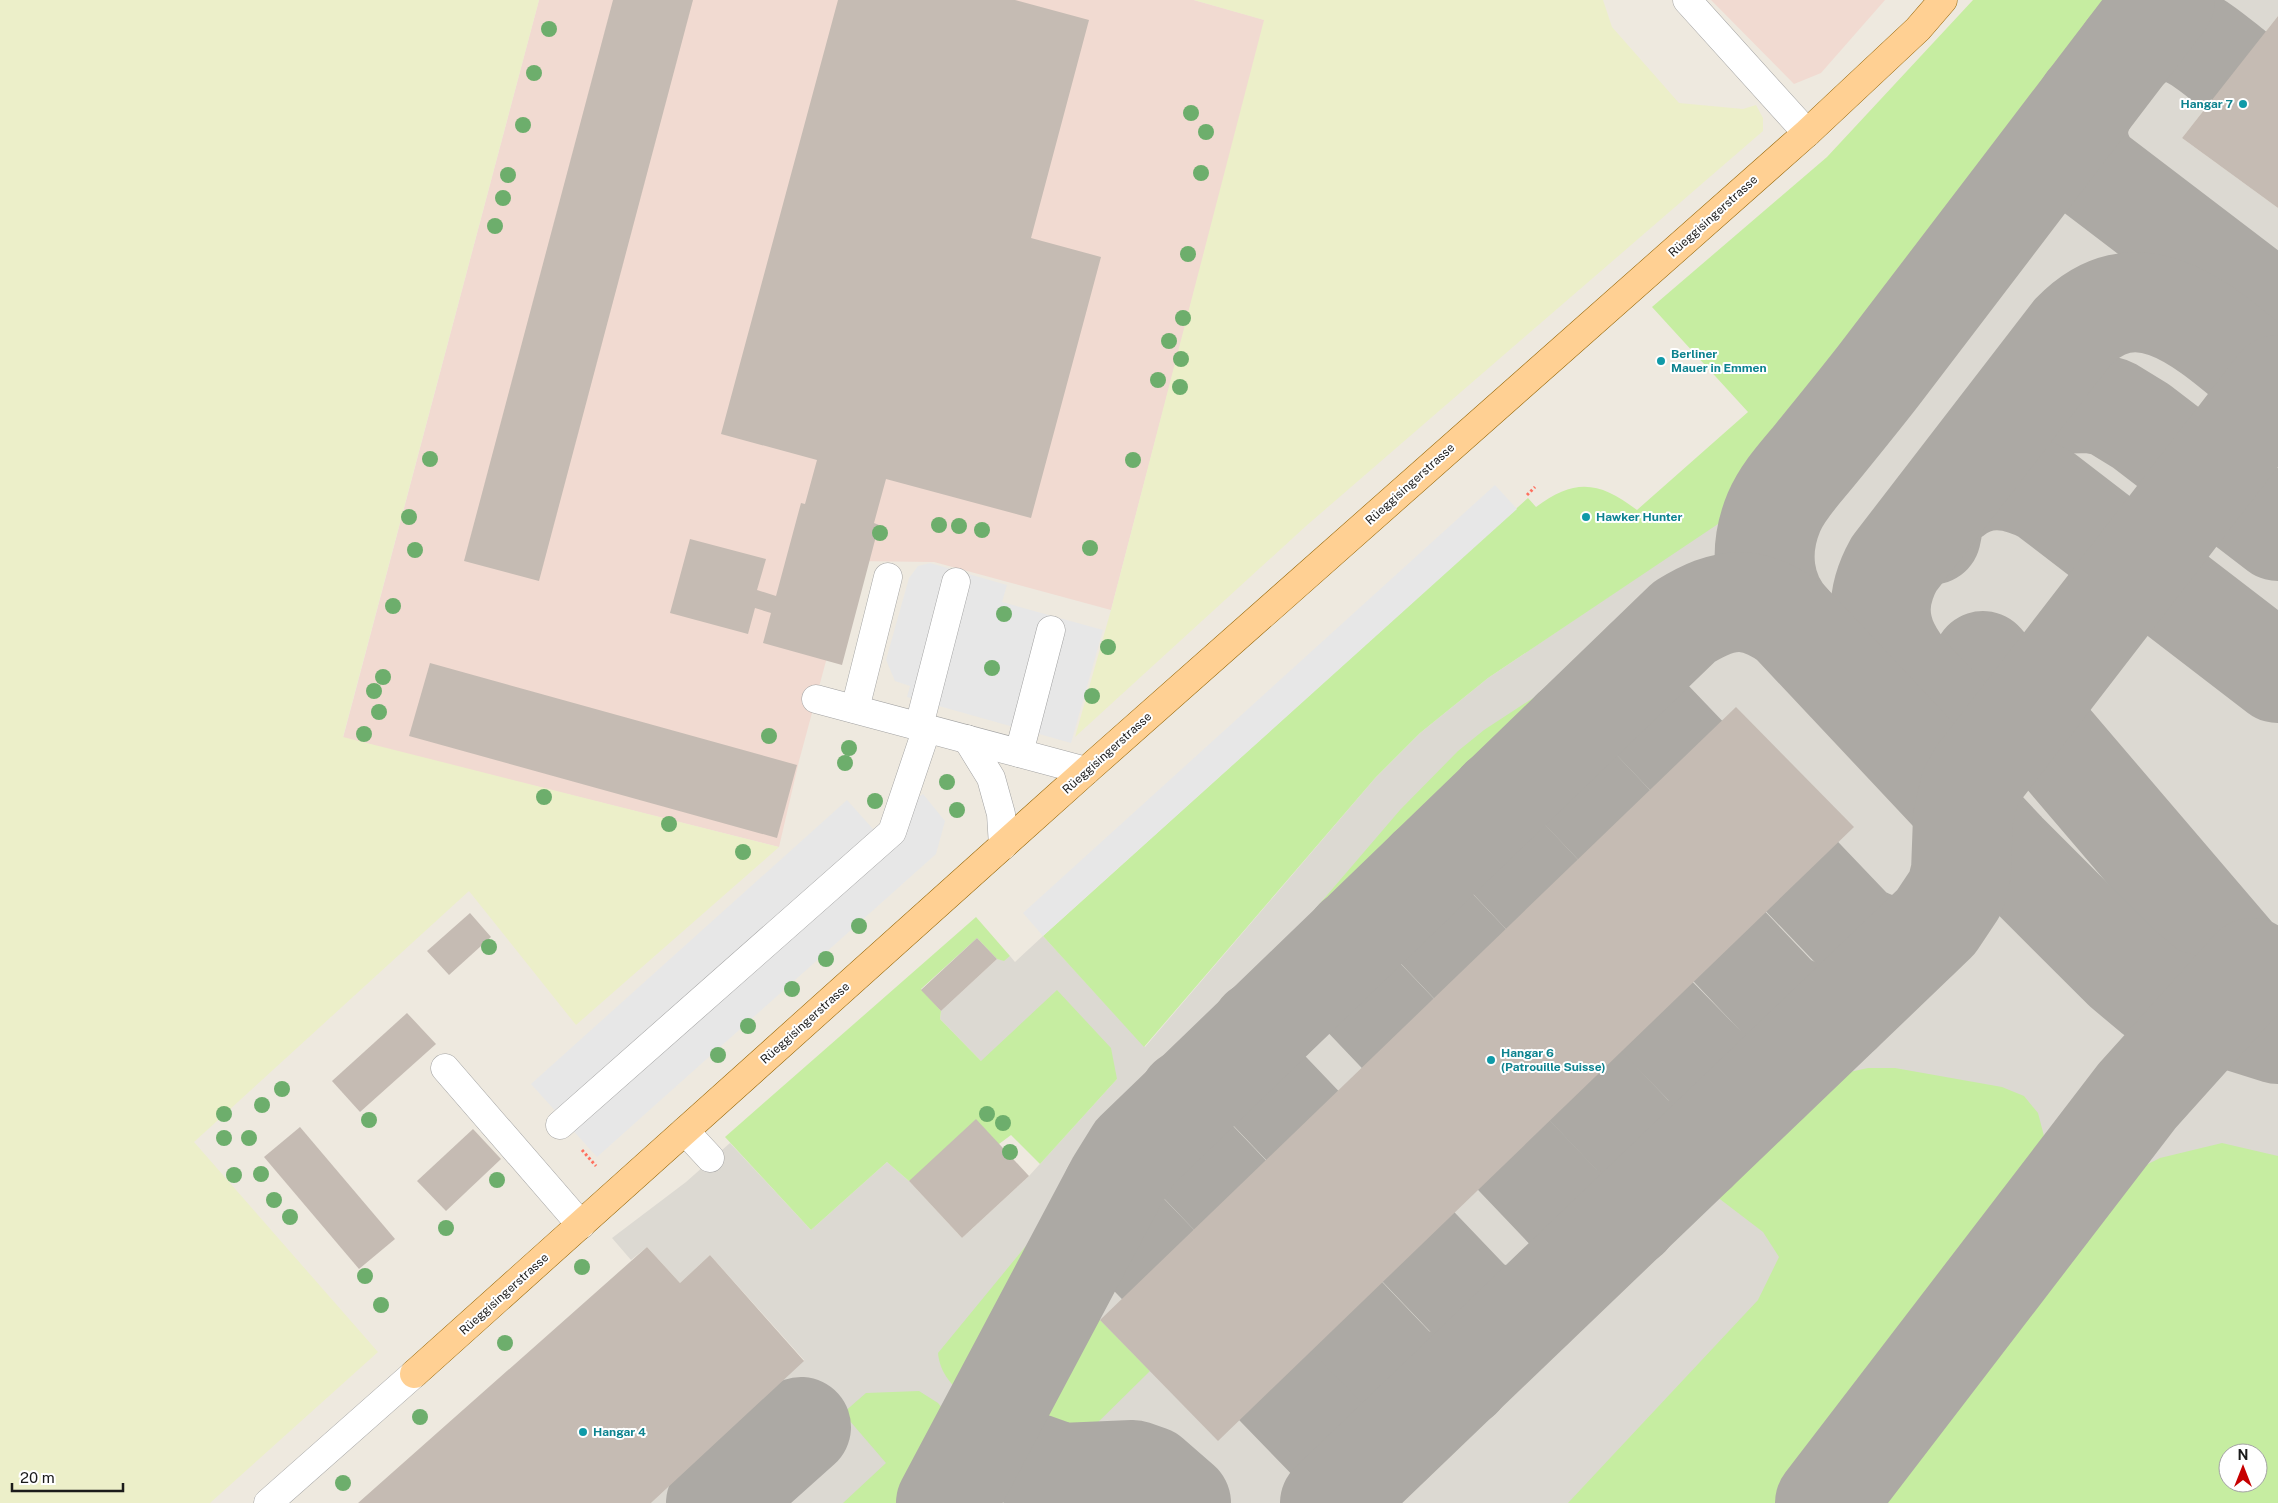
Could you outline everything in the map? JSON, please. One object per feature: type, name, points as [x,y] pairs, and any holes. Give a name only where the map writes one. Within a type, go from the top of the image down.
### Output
[{"type":"main road","name":"Rüeggisingerstrasse","points":[[414,1374],[1086,771],[1807,133],[1918,29],[1943,0]]},
{"type":"street","points":[[1687,0],[1807,133]]},
{"type":"street","points":[[855,709],[888,577]]},
{"type":"street","points":[[560,1125],[892,832],[923,727],[956,582]]},
{"type":"street","points":[[1019,753],[1050,630]]},
{"type":"street","points":[[816,699],[1086,771]]},
{"type":"street","points":[[967,739],[991,778],[1001,814],[1003,846]]},
{"type":"street","points":[[445,1068],[581,1225]]},
{"type":"street","points":[[685,1131],[710,1158]]},
{"type":"street","name":"Rüeggisingerstrasse","points":[[268,1503],[414,1374]]},
{"type":"path","points":[[1527,495],[1535,488]]},
{"type":"shaded area","points":[[539,0],[1194,0],[1265,20],[1111,610],[934,562],[853,561],[799,761],[779,847],[343,738]]},
{"type":"shaded area","points":[[1711,0],[1885,0],[1821,73],[1794,84]]},
{"type":"shaded area","points":[[2129,0],[2278,0],[2278,16],[2182,138],[2278,208],[2278,1503],[651,1503],[804,1360],[710,1255],[680,1283],[647,1247],[631,1260],[612,1238],[686,1182],[730,1143],[811,1230],[887,1162],[909,1181],[962,1238],[1029,1176],[1117,1079],[981,1061],[940,1019],[941,1011],[997,959],[1004,960],[1010,956],[1015,962],[1043,936],[1145,1047],[1376,777],[1420,733],[1488,678],[1721,521],[1740,502]]},
{"type":"shaded area","points":[[1495,485],[1517,509],[1043,936],[1023,913]]},
{"type":"shaded area","points":[[930,563],[1007,585],[1002,602],[1103,630],[1071,743],[907,697],[910,686],[895,681],[886,660],[909,578],[918,566]]},
{"type":"shaded area","points":[[923,794],[945,821],[936,854],[597,1157],[531,1084],[847,800],[873,829]]},
{"type":"green space","points":[[0,0],[539,0],[343,737],[779,847],[576,1025],[469,891],[194,1142],[378,1352],[210,1503],[0,1503]]},
{"type":"green space","points":[[1194,0],[1603,0],[1612,27],[1679,103],[1743,109],[1756,105],[1763,118],[1763,131],[1306,526],[1075,737],[1111,610],[1264,20]]},
{"type":"green space","points":[[1973,0],[2128,0],[1740,502],[1721,522],[1488,678],[1420,733],[1376,777],[1144,1047],[1043,936],[1528,498],[1536,507],[1563,491],[1587,487],[1611,493],[1637,510],[1748,412],[1652,307],[1827,157]]},
{"type":"green space","points":[[1625,638],[1627,640],[1479,778],[1193,1056],[1191,1054],[1400,810],[1458,751],[1484,730]]},
{"type":"green space","points":[[976,917],[1010,956],[1004,961],[997,959],[977,938],[921,989],[941,1011],[940,1019],[981,1061],[1057,990],[1111,1048],[1117,1079],[1040,1164],[1011,1135],[999,1144],[909,1181],[887,1162],[811,1230],[725,1137]]},
{"type":"green space","points":[[1868,1068],[1895,1068],[2002,1087],[2024,1096],[2038,1113],[2044,1136],[2043,1156],[2030,1182],[1786,1503],[1568,1503],[1758,1300],[1779,1257],[1763,1232],[1708,1190],[1809,1089],[1840,1074]]},
{"type":"green space","points":[[2222,1143],[2278,1156],[2278,1503],[1862,1503],[2073,1228],[2120,1178],[2160,1158]]},
{"type":"green space","points":[[1037,1239],[1045,1248],[1044,1261],[968,1402],[945,1374],[939,1361],[938,1353],[1025,1247],[1032,1240]]},
{"type":"green space","points":[[1089,1320],[1100,1320],[1150,1371],[1083,1437],[1073,1441],[1063,1441],[1054,1438],[1041,1424],[1037,1415],[1034,1395],[1069,1331],[1078,1324]]},
{"type":"green space","points":[[919,1391],[938,1403],[955,1424],[913,1503],[843,1503],[886,1463],[843,1413],[866,1393]]},
{"type":"building","points":[[613,0],[693,0],[539,581],[464,561]]},
{"type":"building","points":[[838,0],[1015,0],[1089,20],[1031,238],[1101,257],[1031,518],[886,479],[874,523],[879,525],[842,665],[763,643],[771,613],[755,608],[748,634],[670,613],[690,539],[766,559],[757,590],[776,596],[801,503],[805,504],[817,460],[721,434]]},
{"type":"building","name":"Hangar 7","points":[[2278,16],[2278,208],[2182,138]]},
{"type":"building","points":[[430,663],[797,765],[777,838],[409,736]]},
{"type":"building","name":"Hangar 6 (Patrouille Suisse)","points":[[1736,707],[1854,827],[1218,1441],[1100,1320]]},
{"type":"building","points":[[470,913],[491,937],[449,975],[427,951]]},
{"type":"building","points":[[977,938],[997,959],[941,1011],[921,990]]},
{"type":"building","points":[[407,1013],[436,1044],[360,1112],[332,1081]]},
{"type":"building","points":[[976,1119],[1029,1176],[962,1238],[909,1181]]},
{"type":"building","points":[[300,1127],[395,1239],[359,1269],[264,1157]]},
{"type":"building","points":[[473,1129],[501,1159],[446,1211],[417,1181]]},
{"type":"building","name":"Hangar 4","points":[[647,1247],[680,1283],[710,1255],[804,1361],[651,1503],[358,1503]]},
{"type":"taxiway","points":[[1790,622],[1773,598],[1768,584],[1765,556],[1769,526],[1782,497],[1879,375],[2165,0]]},
{"type":"taxiway","points":[[2127,50],[2142,38],[2156,32],[2183,35],[2209,50],[2278,103]]},
{"type":"taxiway","points":[[2087,102],[2080,120],[2078,138],[2083,155],[2093,172],[2278,313]]},
{"type":"taxiway","points":[[1958,726],[1923,691],[1894,654],[1885,635],[1881,613],[1883,590],[1894,564],[2072,333],[2099,312],[2127,303],[2153,304],[2180,314],[2206,329],[2278,387]]},
{"type":"taxiway","points":[[1330,1503],[1936,922],[1956,892],[1961,872],[1963,818],[1970,788],[1978,774],[2278,385]]},
{"type":"taxiway","points":[[1998,430],[2017,415],[2050,404],[2090,403],[2110,407],[2141,426],[2278,531]]},
{"type":"taxiway","points":[[1931,535],[1938,508],[1964,489],[1975,484],[1998,480],[2022,484],[2045,494],[2278,673]]},
{"type":"taxiway","points":[[946,1503],[1117,1181],[1135,1152],[1684,622],[1712,608],[1738,602],[1750,603],[1776,613],[1790,622],[2006,852],[2123,969],[2154,995],[2278,1034]]},
{"type":"taxiway","points":[[1644,661],[1634,681],[1633,692],[1636,703],[1856,933],[1872,941],[1887,945],[1902,944],[1919,938]]},
{"type":"taxiway","points":[[1983,661],[2278,1006]]},
{"type":"taxiway","points":[[1572,730],[1563,750],[1562,766],[1564,772],[1781,1001],[1808,1014],[1842,1012]]},
{"type":"taxiway","points":[[1500,799],[1490,824],[1492,841],[1657,1017],[1706,1067],[1724,1080],[1734,1083],[1758,1085],[1770,1081]]},
{"type":"taxiway","points":[[1428,869],[1417,894],[1420,911],[1638,1141],[1665,1154],[1697,1151]]},
{"type":"taxiway","points":[[1355,939],[1345,964],[1348,981],[1569,1213],[1601,1224],[1616,1223],[1629,1217]]},
{"type":"taxiway","points":[[1825,1503],[2137,1096],[2252,968]]},
{"type":"taxiway","points":[[1260,1030],[1253,1042],[1250,1054],[1250,1061],[1258,1079],[1473,1304],[1488,1312],[1503,1315],[1518,1314],[1533,1308]]},
{"type":"taxiway","points":[[1188,1099],[1178,1124],[1179,1136],[1186,1149],[1399,1372],[1422,1382],[1437,1384],[1461,1378]]},
{"type":"taxiway","points":[[1112,1191],[1108,1206],[1114,1219],[1329,1441],[1345,1449],[1360,1452],[1376,1451],[1392,1443]]},
{"type":"taxiway","points":[[716,1503],[801,1427]]},
{"type":"taxiway","points":[[1034,1463],[1062,1473],[1133,1470],[1150,1476],[1181,1503]]},
{"type":"place","name":"Hangar 7","points":[[2243,104]]},
{"type":"place","name":"Berliner Mauer in Emmen","points":[[1661,361]]},
{"type":"place","name":"Hawker Hunter","points":[[1586,517]]},
{"type":"place","name":"Hangar 6 (Patrouille Suisse)","points":[[1491,1060]]},
{"type":"place","name":"Hangar 4","points":[[583,1432]]}]
